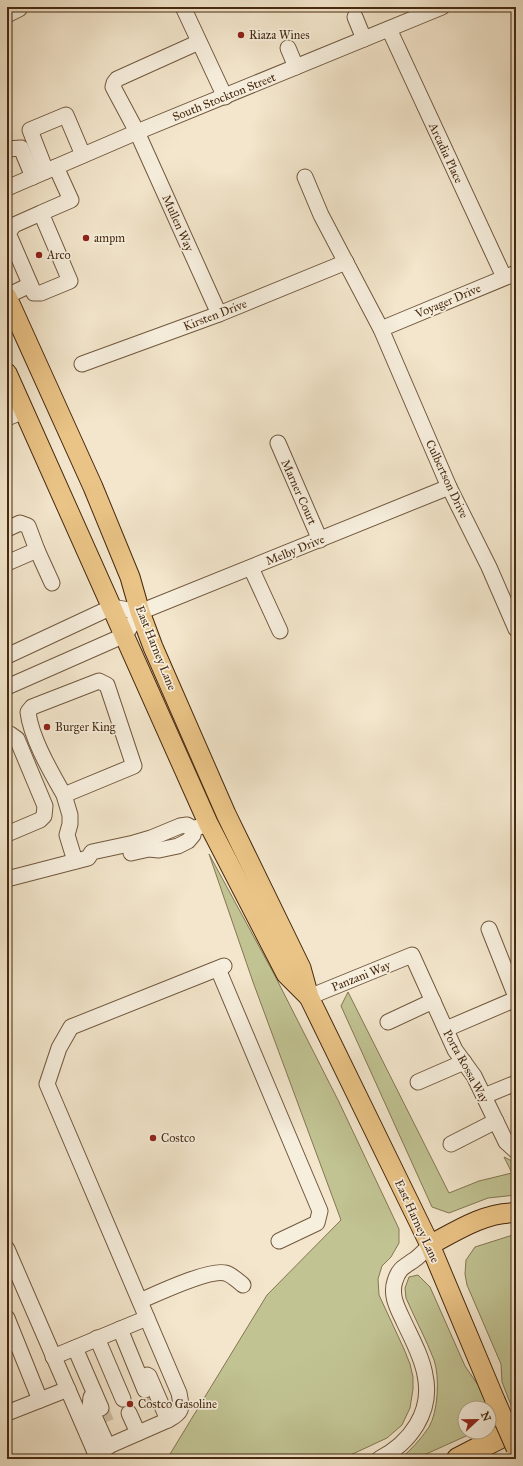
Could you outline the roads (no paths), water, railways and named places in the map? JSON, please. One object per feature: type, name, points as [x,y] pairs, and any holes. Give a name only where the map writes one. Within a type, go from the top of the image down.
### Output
[{"type":"highway","points":[[458,1459],[516,1429]]},
{"type":"highway","points":[[482,1459],[516,1445]]},
{"type":"main road","name":"East Harney Lane","points":[[7,296],[93,487],[130,577],[140,612],[153,647],[226,814],[302,968],[309,997],[430,1245],[516,1448]]},
{"type":"main road","name":"East Harney Lane","points":[[7,373],[15,414],[125,635],[201,826],[286,974],[309,997]]},
{"type":"main road","points":[[430,1245],[481,1220],[495,1215],[516,1214]]},
{"type":"street","points":[[7,15],[19,9],[19,7]]},
{"type":"street","points":[[183,7],[225,96]]},
{"type":"street","name":"South Stockton Street","points":[[7,188],[137,132],[389,29],[432,9]]},
{"type":"street","points":[[355,17],[364,39]]},
{"type":"street","name":"Arcadia Place","points":[[389,29],[510,275]]},
{"type":"street","name":"Mullen Way","points":[[199,42],[116,79],[113,87],[137,132],[219,314]]},
{"type":"street","points":[[288,48],[296,67]]},
{"type":"street","points":[[45,172],[30,130],[66,115],[83,155]]},
{"type":"street","points":[[7,149],[21,148],[71,200],[41,213],[14,225],[8,233],[34,293],[40,294],[70,281],[41,213]]},
{"type":"street","name":"Culbertson Drive","points":[[305,177],[321,215],[381,329],[449,487],[516,629]]},
{"type":"street","name":"Kirsten Drive","points":[[82,364],[219,314],[346,262]]},
{"type":"street","name":"Voyager Drive","points":[[381,329],[510,275]]},
{"type":"street","points":[[7,296],[30,285]]},
{"type":"street","name":"Marner Court","points":[[278,443],[320,540]]},
{"type":"street","name":"Melby Drive","points":[[140,612],[449,487]]},
{"type":"street","points":[[7,529],[20,523],[28,526],[52,583]]},
{"type":"street","points":[[7,563],[37,550]]},
{"type":"street","points":[[251,568],[280,631]]},
{"type":"street","points":[[7,656],[112,607],[140,612],[125,635],[7,687]]},
{"type":"street","points":[[64,795],[134,766],[107,685],[99,681],[32,707],[28,712],[29,721],[47,766],[64,795],[70,815],[70,824],[67,835],[82,859]]},
{"type":"street","points":[[7,735],[10,734],[17,739],[45,806],[44,816],[40,820],[7,834]]},
{"type":"street","points":[[7,879],[82,859],[92,852],[151,838],[180,826],[201,826]]},
{"type":"street","points":[[446,1029],[516,998],[489,929]]},
{"type":"street","name":"Panzani Way","points":[[309,997],[412,956]]},
{"type":"street","name":"Porta Rossa Way","points":[[412,956],[455,1050],[474,1076],[506,1142],[516,1151]]},
{"type":"street","points":[[104,1450],[178,1415],[182,1408],[179,1393],[47,1084],[59,1048],[71,1027],[221,968],[320,1211],[317,1223],[279,1241]]},
{"type":"street","points":[[388,1022],[433,1001]]},
{"type":"street","points":[[418,1082],[464,1062]]},
{"type":"street","points":[[484,1096],[516,1082]]},
{"type":"street","points":[[450,1144],[496,1121]]},
{"type":"street","points":[[379,1459],[400,1445],[410,1436],[423,1413],[427,1385],[425,1374],[421,1359],[396,1305],[393,1294],[394,1283],[398,1273],[404,1265],[414,1260],[430,1245]]},
{"type":"street","points":[[7,1250],[68,1389],[104,1450]]},
{"type":"street","points":[[140,1301],[193,1279],[218,1273],[226,1273],[243,1285]]},
{"type":"street","points":[[7,1318],[40,1400]]},
{"type":"street","points":[[54,1357],[96,1338],[147,1318]]},
{"type":"street","points":[[120,1329],[145,1390]]},
{"type":"street","points":[[96,1338],[123,1399]]},
{"type":"street","points":[[75,1348],[101,1408]]},
{"type":"street","points":[[137,1370],[149,1376],[164,1422]]},
{"type":"street","points":[[92,1388],[90,1407],[104,1450]]},
{"type":"street","points":[[7,1412],[68,1389]]},
{"type":"street","points":[[152,1404],[164,1422]]},
{"type":"street","points":[[129,1414],[138,1433]]},
{"type":"street","points":[[104,1450],[107,1423]]},
{"type":"tunnel","points":[[145,1390],[152,1404]]},
{"type":"tunnel","points":[[101,1408],[107,1423]]},
{"type":"place","name":"Riaza Wines","points":[[241,35]]},
{"type":"place","name":"ampm","points":[[86,238]]},
{"type":"place","name":"Arco","points":[[39,255]]},
{"type":"place","name":"Burger King","points":[[47,727]]},
{"type":"place","name":"Costco","points":[[153,1138]]},
{"type":"place","name":"Costco Gasoline","points":[[130,1404]]}]
